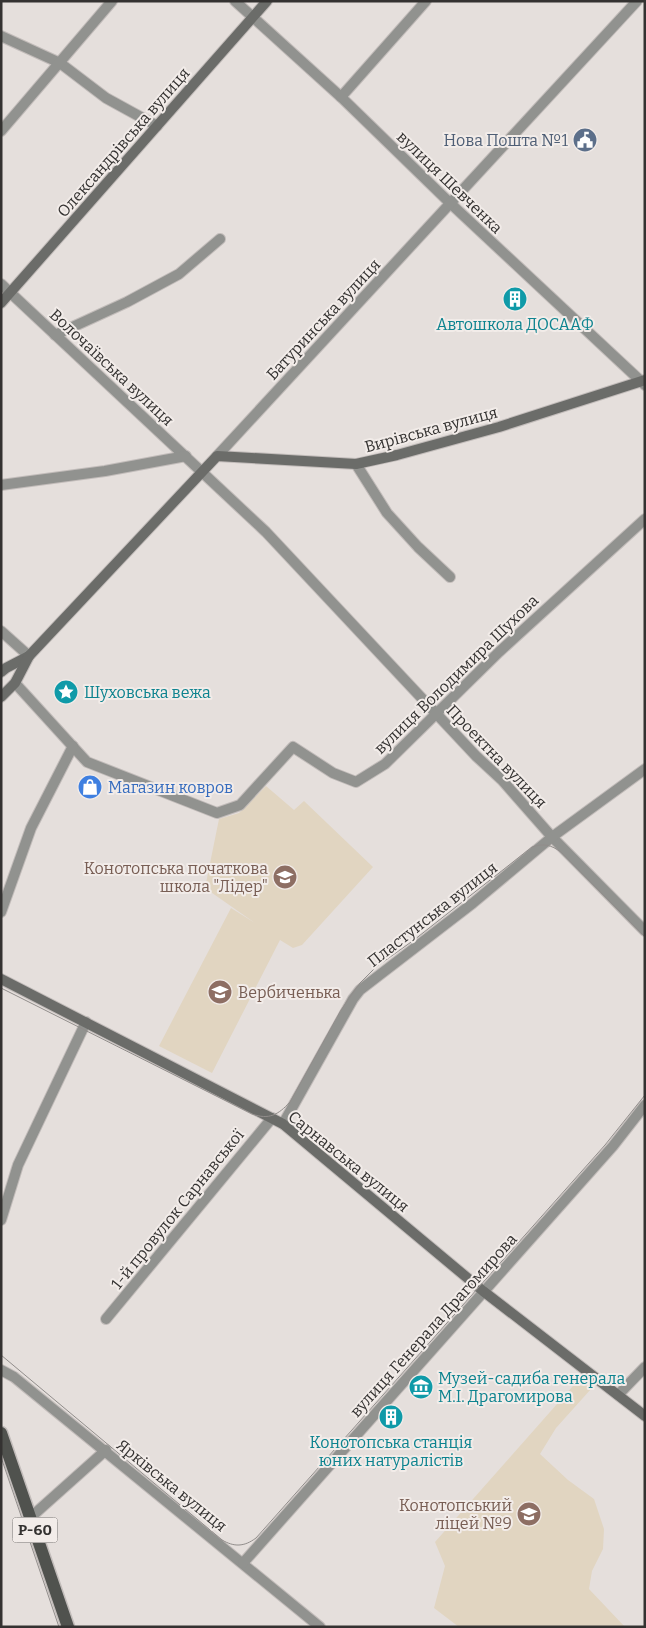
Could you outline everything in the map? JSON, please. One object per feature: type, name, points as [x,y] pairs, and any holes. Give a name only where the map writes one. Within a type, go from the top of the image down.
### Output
[{"type":"main road","name":"Олександрівська вулиця","points":[[1,303],[267,1]]},
{"type":"main road","name":"Вирівська вулиця","points":[[217,456],[356,464],[397,455],[499,427],[643,382]]},
{"type":"main road","name":"Батуринська вулиця","points":[[29,656],[217,456]]},
{"type":"main road","points":[[1,672],[29,656]]},
{"type":"main road","points":[[1,697],[15,683],[29,656]]},
{"type":"main road","name":"Сарнавська вулиця","points":[[1,979],[283,1124],[483,1291],[645,1416]]},
{"type":"main road","name":"Р-60","points":[[1,1433],[68,1627]]},
{"type":"street","points":[[1,131],[112,1]]},
{"type":"street","name":"вулиця Шевченка","points":[[235,1],[643,382]]},
{"type":"street","points":[[341,98],[426,1]]},
{"type":"street","name":"Батуринська вулиця","points":[[217,456],[637,1]]},
{"type":"street","points":[[1,36],[60,63],[106,98],[156,126]]},
{"type":"street","points":[[55,335],[180,274],[220,239]]},
{"type":"street","name":"Волочаївська вулиця","points":[[1,284],[202,472]]},
{"type":"street","points":[[1,485],[105,471],[186,456]]},
{"type":"street","points":[[356,464],[387,514],[418,547],[450,576]]},
{"type":"street","name":"Проектна вулиця","points":[[202,472],[266,532],[436,713],[502,780],[552,837],[645,931]]},
{"type":"street","name":"вулиця Володимира Шухова","points":[[15,683],[87,762],[217,814],[240,804],[293,747],[333,773],[356,782],[385,764],[499,652],[645,519]]},
{"type":"street","points":[[1,630],[29,656]]},
{"type":"street","points":[[1,912],[31,828],[72,746]]},
{"type":"street","name":"Пластунська вулиця","points":[[283,1124],[360,990],[473,903],[552,837],[645,769]]},
{"type":"street","points":[[1,1220],[18,1165],[50,1094],[86,1022]]},
{"type":"street","name":"вулиця Генерала Драгомирова","points":[[243,1563],[613,1146],[645,1105]]},
{"type":"street","name":"1-й провулок Сарнавської","points":[[106,1319],[272,1118]]},
{"type":"street","points":[[618,1395],[645,1367]]},
{"type":"street","name":"Ярківська вулиця","points":[[1,1370],[14,1377],[106,1450],[320,1627]]},
{"type":"street","points":[[31,1517],[106,1450]]},
{"type":"shaded area","name":"Конотопська початкова школа \"Лідер\"","points":[[266,786],[294,810],[304,801],[373,867],[302,945],[293,948],[280,940],[212,1073],[159,1046],[231,908],[255,923],[205,888],[219,819],[239,813]]},
{"type":"shaded area","name":"Конотопський ліцей №9","points":[[580,1378],[591,1389],[556,1428],[540,1454],[568,1480],[594,1499],[604,1529],[603,1549],[592,1571],[589,1589],[625,1627],[459,1627],[434,1608],[445,1566],[435,1542]]},
{"type":"tram line","points":[[1,988],[252,1114],[268,1116],[277,1113],[290,1102],[341,1010],[360,983],[376,967],[414,940],[532,847],[547,845],[561,852],[645,937]]},
{"type":"tram line","points":[[1,1355],[222,1540],[235,1545],[247,1543],[256,1538],[605,1145],[645,1095]]},
{"type":"tram line","points":[[1,1457],[59,1627]]},
{"type":"place","name":"Нова Пошта №1","points":[[585,140]]},
{"type":"place","name":"Автошкола ДОСААФ","points":[[515,299]]},
{"type":"place","name":"Шуховська вежа","points":[[66,692]]},
{"type":"place","name":"Магазин ковров","points":[[90,787]]},
{"type":"place","name":"Конотопська початкова школа \"Лідер\"","points":[[285,877]]},
{"type":"place","name":"Вербиченька","points":[[220,992]]},
{"type":"place","name":"Музей-садиба генерала М.І. Драгомирова","points":[[421,1387]]},
{"type":"place","name":"Конотопська станція юних натуралістів","points":[[391,1417]]},
{"type":"place","name":"Конотопський ліцей №9","points":[[529,1514]]}]
